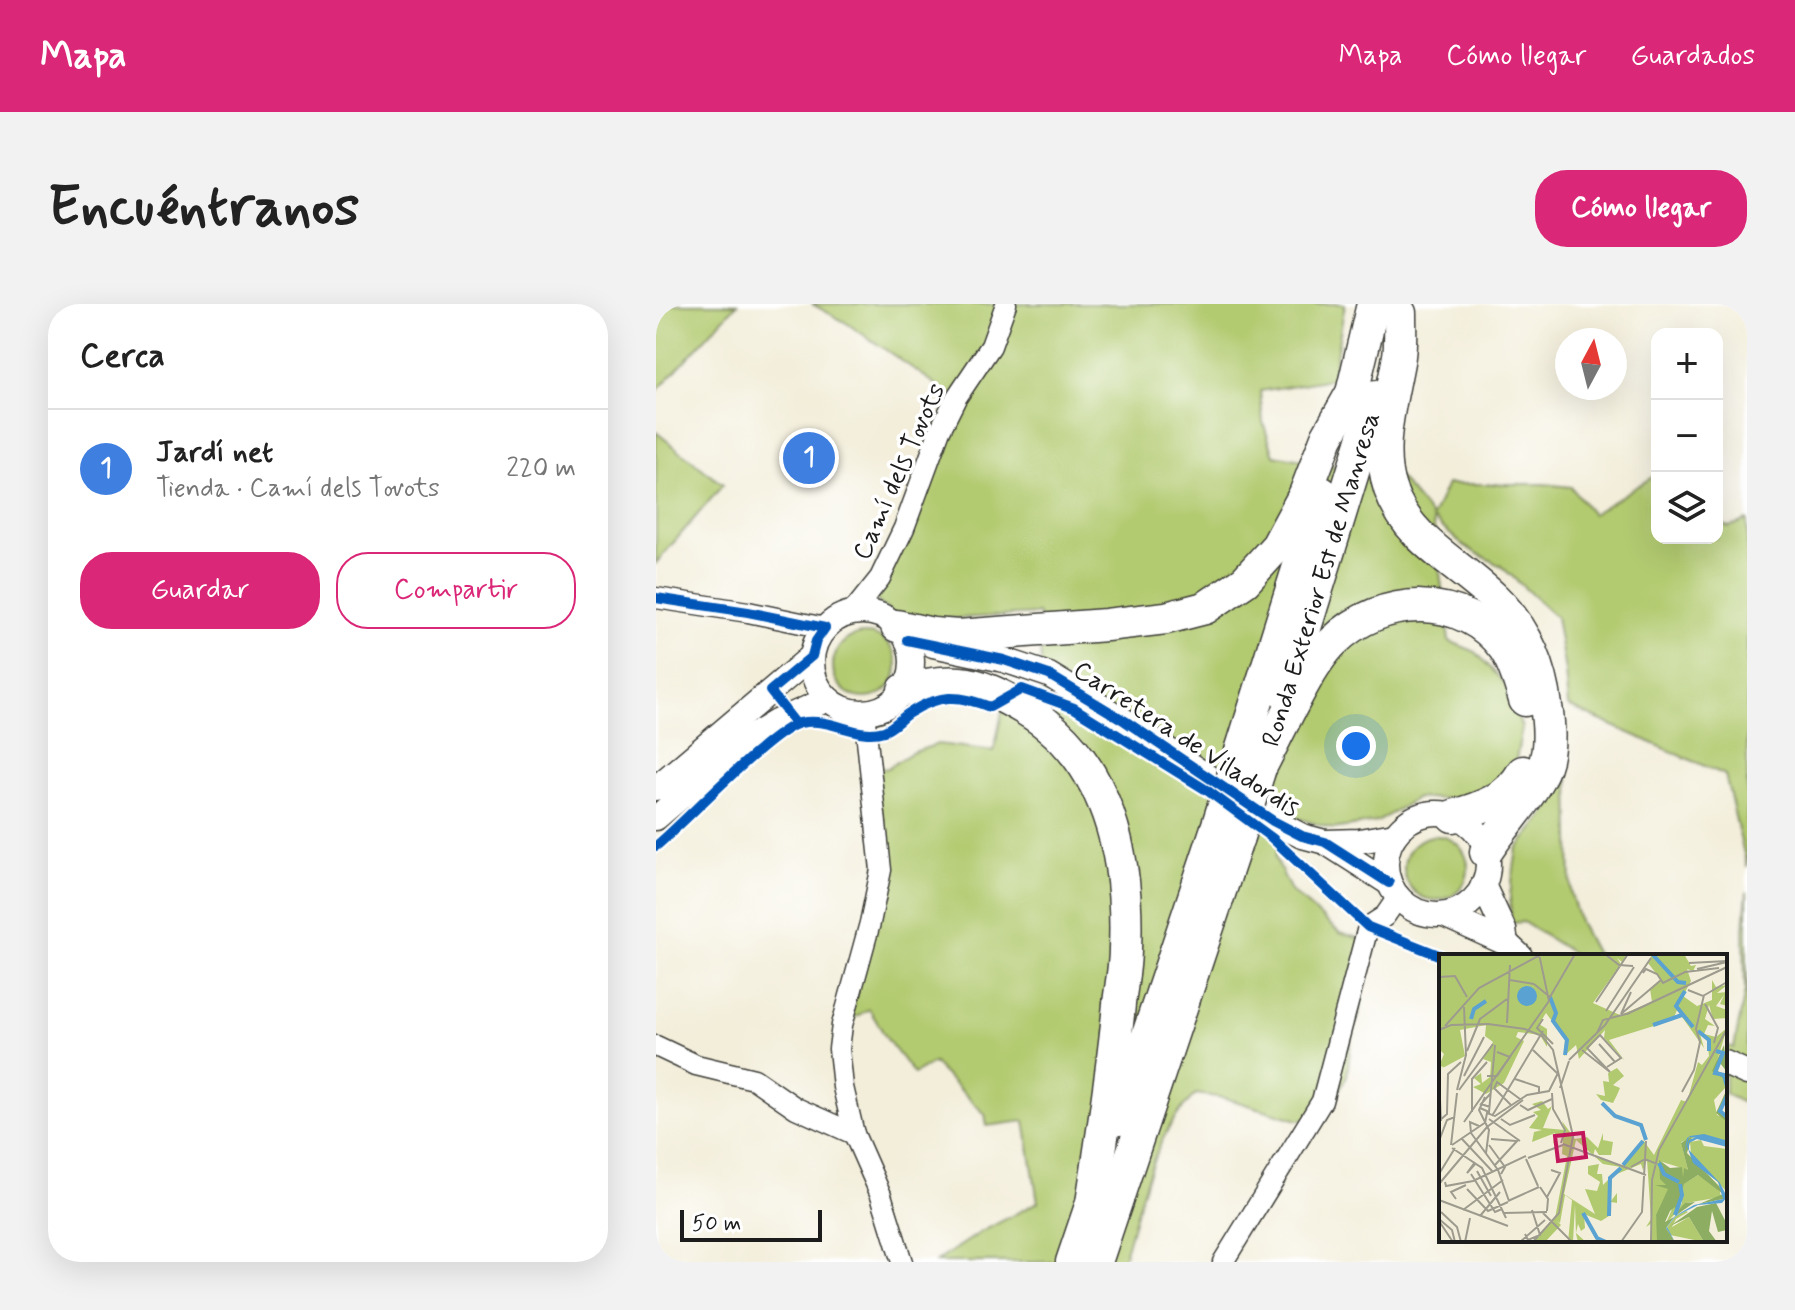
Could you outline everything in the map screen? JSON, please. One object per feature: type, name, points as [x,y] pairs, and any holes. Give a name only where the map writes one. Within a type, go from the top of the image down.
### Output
[{"type":"highway","name":"Ronda Exterior Est de Manresa","points":[[1096,1262],[1248,766],[1356,386],[1392,307]]},
{"type":"highway","name":"Ronda Exterior Est de Manresa","points":[[1248,766],[1348,492],[1392,307]]},
{"type":"highway","points":[[1392,307],[1399,352],[1385,453],[1392,494],[1403,516],[1429,547],[1491,595],[1516,623],[1533,654],[1544,693],[1549,736],[1544,767],[1530,792],[1486,852]]},
{"type":"highway","points":[[902,633],[958,636],[1106,625],[1166,618],[1205,608],[1245,581],[1277,546],[1305,494],[1327,437],[1356,386]]},
{"type":"highway","points":[[1248,766],[1333,642],[1360,622],[1388,608],[1440,608],[1485,628],[1506,651],[1524,696],[1532,739],[1526,768],[1509,791],[1480,809],[1453,816]]},
{"type":"highway","points":[[908,682],[964,682],[994,692],[1043,720],[1080,758],[1111,818],[1124,884],[1125,950],[1115,1053],[1092,1203]]},
{"type":"highway","name":"Ronda Exterior Est de Manresa","points":[[1072,1262],[1228,832]]},
{"type":"street","name":"Camí dels Tovots","points":[[852,613],[880,578],[904,528],[940,430],[956,398],[991,346],[1006,304]]},
{"type":"street","points":[[656,598],[825,628]]},
{"type":"street","points":[[852,613],[876,614],[902,633],[912,657],[908,682],[887,706],[864,712],[844,709],[828,699],[815,680],[812,656],[816,641],[825,628],[834,620],[852,613]]},
{"type":"street","name":"Carretera de Viladordis","points":[[902,633],[1017,663],[1049,675],[1125,721],[1280,825],[1325,842],[1393,890]]},
{"type":"street","points":[[656,788],[812,656]]},
{"type":"street","name":"Carretera de Viladordis","points":[[908,682],[977,667],[1063,685]]},
{"type":"street","points":[[656,818],[748,739],[776,722],[828,699]]},
{"type":"street","points":[[864,712],[881,870],[842,1025],[839,1049],[843,1087],[854,1134],[881,1195],[902,1262]]},
{"type":"street","points":[[1223,1262],[1322,1101],[1368,927],[1385,916],[1393,890],[1386,858],[1395,835],[1406,823],[1437,813],[1453,816],[1474,830],[1486,852],[1488,869],[1483,885],[1467,905],[1444,915]]},
{"type":"street","name":"Carretera de Viladordis","points":[[1325,842],[1395,835]]},
{"type":"street","points":[[1483,885],[1513,950]]},
{"type":"street","points":[[1393,890],[1420,913],[1444,915],[1513,950]]},
{"type":"street","points":[[656,1046],[696,1065],[754,1079],[796,1108],[854,1134]]},
{"type":"street","points":[[1727,1064],[1747,1073]]},
{"type":"green space","points":[[656,304],[737,304],[656,392]]},
{"type":"green space","points":[[812,304],[1345,304],[1332,379],[1260,391],[1263,422],[1274,455],[1398,477],[1432,517],[1447,484],[1571,487],[1592,514],[1651,478],[1651,544],[1723,544],[1723,525],[1729,527],[1747,520],[1747,867],[1725,775],[1568,706],[1556,617],[1501,566],[1465,547],[1433,519],[1449,641],[1476,652],[1506,685],[1522,728],[1515,765],[1492,790],[1467,799],[1417,798],[1377,822],[1333,829],[1287,815],[1275,858],[1291,891],[1340,933],[1373,942],[1359,1016],[1352,1034],[1347,1076],[1327,1112],[1312,1120],[1298,1120],[1225,1098],[1196,1094],[1168,1129],[1158,1150],[1141,1195],[1122,1262],[936,1262],[981,1232],[1038,1202],[1025,1121],[987,1126],[985,1114],[933,1063],[914,1074],[869,1009],[842,1025],[878,889],[870,765],[886,769],[911,753],[938,744],[994,751],[1005,698],[1043,719],[1039,614],[901,621],[877,601],[880,578],[956,398],[845,322]]},
{"type":"green space","points":[[656,432],[723,485],[656,563]]},
{"type":"green space","points":[[859,634],[871,634],[888,643],[895,654],[895,678],[888,689],[871,698],[859,698],[847,693],[838,684],[833,672],[833,660],[838,648],[847,639]]},
{"type":"green space","points":[[1569,777],[1571,894],[1580,924],[1596,954],[1574,954],[1523,922],[1511,923],[1510,895],[1517,849]]},
{"type":"green space","points":[[1436,836],[1448,838],[1459,845],[1466,856],[1466,880],[1459,891],[1448,898],[1436,900],[1424,898],[1413,891],[1406,880],[1404,868],[1406,856],[1413,845],[1424,838]]},
{"type":"green space","points":[[1747,891],[1747,1105],[1727,1095],[1727,1046],[1734,1048],[1745,991]]},
{"type":"cycle path","points":[[656,598],[825,628],[816,641],[812,656],[770,691],[796,724]]},
{"type":"cycle path","points":[[907,640],[1004,660],[1049,675],[1125,721],[1273,821],[1302,836],[1325,842],[1389,883]]},
{"type":"cycle path","points":[[656,846],[750,758],[787,729],[800,723],[822,723],[874,733],[887,730],[909,713],[939,699],[958,698],[990,707],[1022,689],[1074,708],[1208,791],[1272,838],[1368,927],[1439,955]]},
{"type":"place","name":"Jardí net","points":[[809,458]]}]
